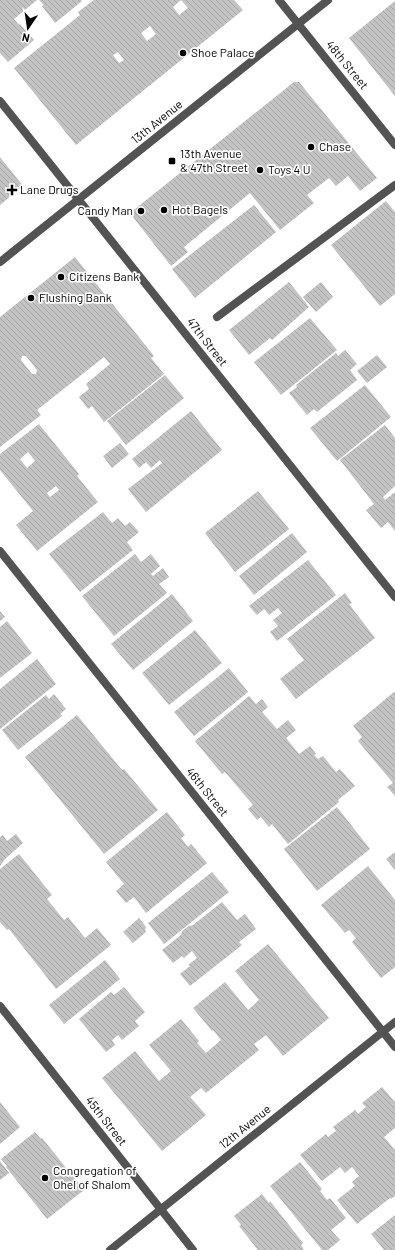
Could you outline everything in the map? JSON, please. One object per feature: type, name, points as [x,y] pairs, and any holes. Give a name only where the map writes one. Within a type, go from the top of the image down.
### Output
[{"type":"street","name":"48th Street","points":[[279,0],[395,145]]},
{"type":"street","name":"13th Avenue","points":[[0,262],[328,0]]},
{"type":"street","name":"47th Street","points":[[0,101],[395,597]]},
{"type":"street","points":[[217,317],[395,185]]},
{"type":"street","name":"46th Street","points":[[0,551],[395,1047]]},
{"type":"street","name":"45th Street","points":[[0,1006],[193,1250]]},
{"type":"street","name":"12th Avenue","points":[[110,1250],[395,1022]]},
{"type":"building","points":[[0,0],[37,0],[14,19],[34,40],[8,62],[0,53]]},
{"type":"building","points":[[39,0],[82,1],[55,23],[42,6],[44,5]]},
{"type":"building","points":[[94,0],[181,0],[234,0],[243,10],[76,145],[14,68],[80,15],[78,12]],"holes":[[[181,0],[188,8],[179,15],[173,7]],[[150,26],[156,34],[147,41],[141,33]],[[118,52],[124,60],[119,63],[113,55]]]},
{"type":"building","points":[[395,1],[395,96],[349,38]]},
{"type":"building","points":[[294,82],[299,82],[377,178],[360,191],[348,176],[336,186],[329,178],[307,195],[314,203],[280,230],[250,193],[184,247],[188,252],[171,266],[130,213]]},
{"type":"building","points":[[0,157],[23,186],[0,205]]},
{"type":"building","points":[[386,201],[395,212],[395,294],[380,306],[331,245]]},
{"type":"building","points":[[254,205],[276,232],[195,298],[172,269]]},
{"type":"building","points":[[75,257],[154,356],[151,358],[164,374],[104,422],[92,406],[88,409],[79,397],[89,389],[86,384],[110,364],[104,357],[37,410],[41,415],[0,447],[0,317]],"holes":[[[22,356],[26,356],[37,370],[36,374],[32,374],[21,360]]]},
{"type":"building","points":[[289,282],[309,307],[272,340],[270,338],[249,355],[229,330]]},
{"type":"building","points":[[321,282],[333,297],[316,312],[303,297]]},
{"type":"building","points":[[310,318],[337,350],[281,395],[254,362]]},
{"type":"building","points":[[345,350],[357,364],[350,370],[357,380],[317,412],[314,409],[307,415],[289,393],[297,387],[296,385],[336,353],[338,356]]},
{"type":"building","points":[[377,355],[387,367],[367,383],[357,371]]},
{"type":"building","points":[[165,375],[184,398],[126,445],[107,421]]},
{"type":"building","points":[[365,385],[391,417],[337,461],[310,428]]},
{"type":"building","points":[[191,411],[222,450],[146,512],[128,489],[162,463],[160,460],[151,468],[146,462],[139,468],[132,459]]},
{"type":"building","points":[[39,424],[79,474],[77,476],[98,502],[37,551],[16,525],[33,511],[0,470],[0,454]],"holes":[[[28,452],[35,461],[27,468],[20,459]],[[56,486],[59,490],[50,497],[47,493]]]},
{"type":"building","points":[[385,425],[395,438],[395,486],[383,497],[385,500],[395,492],[395,531],[388,522],[381,528],[366,510],[374,504],[340,460]]},
{"type":"building","points":[[120,443],[129,454],[112,468],[103,456]]},
{"type":"building","points":[[258,491],[289,529],[235,572],[205,533]]},
{"type":"building","points":[[103,512],[112,523],[118,518],[125,526],[130,522],[139,532],[127,542],[133,550],[80,592],[49,554]]},
{"type":"building","points":[[292,533],[307,552],[254,595],[239,576]]},
{"type":"building","points":[[135,554],[141,562],[151,554],[160,566],[151,574],[153,576],[163,568],[169,577],[159,584],[167,593],[114,636],[82,596]]},
{"type":"building","points":[[308,560],[336,595],[277,641],[270,632],[278,626],[273,620],[282,613],[278,608],[269,615],[264,609],[257,615],[249,606]]},
{"type":"building","points":[[345,593],[352,603],[349,604],[375,638],[296,699],[280,679],[304,660],[287,639]]},
{"type":"building","points":[[172,594],[193,621],[133,670],[111,644]]},
{"type":"building","points":[[0,611],[5,617],[0,621]]},
{"type":"building","points":[[7,621],[32,653],[0,678],[0,627]]},
{"type":"building","points":[[195,630],[222,663],[169,705],[142,673]]},
{"type":"building","points":[[37,659],[56,684],[0,729],[0,689]]},
{"type":"building","points":[[229,668],[248,692],[194,736],[174,712]]},
{"type":"building","points":[[394,692],[395,796],[387,787],[393,783],[358,741],[362,737],[353,726]]},
{"type":"building","points":[[54,694],[66,709],[60,714],[62,716],[18,750],[2,730],[46,695],[49,699]]},
{"type":"building","points":[[249,696],[256,704],[262,699],[268,707],[262,712],[277,729],[288,720],[296,730],[286,738],[299,754],[310,746],[316,754],[314,755],[318,759],[323,756],[336,772],[340,769],[355,786],[338,800],[339,802],[288,844],[272,824],[269,827],[261,817],[257,820],[248,809],[253,805],[225,772],[222,774],[195,741]]},
{"type":"building","points":[[77,715],[122,770],[124,769],[158,810],[104,854],[25,757]]},
{"type":"building","points":[[337,807],[370,849],[317,891],[284,849]]},
{"type":"building","points":[[167,812],[185,835],[181,838],[188,847],[191,844],[207,863],[146,913],[134,897],[126,903],[116,891],[124,884],[106,862]]},
{"type":"building","points":[[16,834],[23,843],[5,859],[0,866],[0,837],[3,835],[7,841]]},
{"type":"building","points":[[395,852],[395,870],[386,859]]},
{"type":"building","points":[[19,854],[52,895],[47,899],[64,920],[68,917],[85,938],[97,928],[111,945],[56,989],[9,929],[7,930],[0,922],[0,869]]},
{"type":"building","points":[[368,866],[395,900],[395,967],[381,978],[352,942],[356,938],[349,930],[345,933],[321,905]]},
{"type":"building","points":[[212,872],[229,892],[164,944],[148,923]]},
{"type":"building","points":[[222,902],[237,920],[245,914],[256,929],[239,942],[242,945],[190,986],[180,974],[197,958],[192,951],[184,958],[182,956],[173,963],[162,950],[181,935],[182,931],[193,925]]},
{"type":"building","points":[[139,918],[146,927],[146,932],[133,943],[123,932]]},
{"type":"building","points":[[268,944],[329,1018],[283,1056],[266,1035],[254,1044],[259,1050],[206,1093],[201,1088],[190,1097],[206,1115],[162,1151],[102,1078],[135,1051],[159,1081],[171,1071],[149,1045],[181,1019],[199,1041],[197,1043],[206,1053],[221,1040],[193,1008],[225,982],[248,1010],[259,1000],[235,971]]},
{"type":"building","points":[[105,960],[120,979],[64,1024],[49,1005]]},
{"type":"building","points":[[124,987],[145,1012],[135,1021],[139,1026],[122,1040],[118,1035],[112,1040],[115,1045],[106,1052],[79,1019],[111,992],[114,995]]},
{"type":"building","points":[[382,1087],[395,1102],[395,1128],[384,1137],[395,1150],[395,1196],[391,1199],[390,1198],[357,1224],[337,1200],[355,1186],[352,1182],[359,1176],[352,1167],[345,1173],[340,1167],[322,1181],[300,1155],[326,1134],[328,1137],[336,1131],[333,1127],[355,1110],[358,1114],[366,1107],[362,1103]]},
{"type":"building","points":[[0,1102],[20,1127],[0,1144]]},
{"type":"building","name":"Congregation of Ohel of Shalom","points":[[35,1132],[41,1139],[42,1138],[84,1190],[47,1219],[1,1159]]},
{"type":"building","points":[[0,1161],[9,1173],[0,1180]]},
{"type":"building","points":[[300,1162],[322,1189],[320,1191],[327,1200],[330,1198],[346,1218],[331,1230],[340,1240],[328,1250],[322,1250],[270,1186]]},
{"type":"building","points":[[262,1194],[269,1203],[270,1201],[303,1243],[301,1245],[304,1250],[258,1250],[239,1226],[241,1225],[234,1216]]},
{"type":"building","points":[[395,1215],[395,1250],[384,1250],[371,1234]]},
{"type":"place","name":"Shoe Palace","points":[[183,53]]},
{"type":"place","name":"Chase","points":[[311,147]]},
{"type":"place","name":"13th Avenue & 47th Street","points":[[172,161]]},
{"type":"place","name":"Toys 4 U","points":[[260,170]]},
{"type":"place","name":"Lane Drugs","points":[[12,190]]},
{"type":"place","name":"Hot Bagels","points":[[164,210]]},
{"type":"place","name":"Candy Man","points":[[141,211]]},
{"type":"place","name":"Citizens Bank","points":[[61,277]]},
{"type":"place","name":"Flushing Bank","points":[[31,298]]},
{"type":"place","name":"Congregation of Ohel of Shalom","points":[[45,1178]]}]
